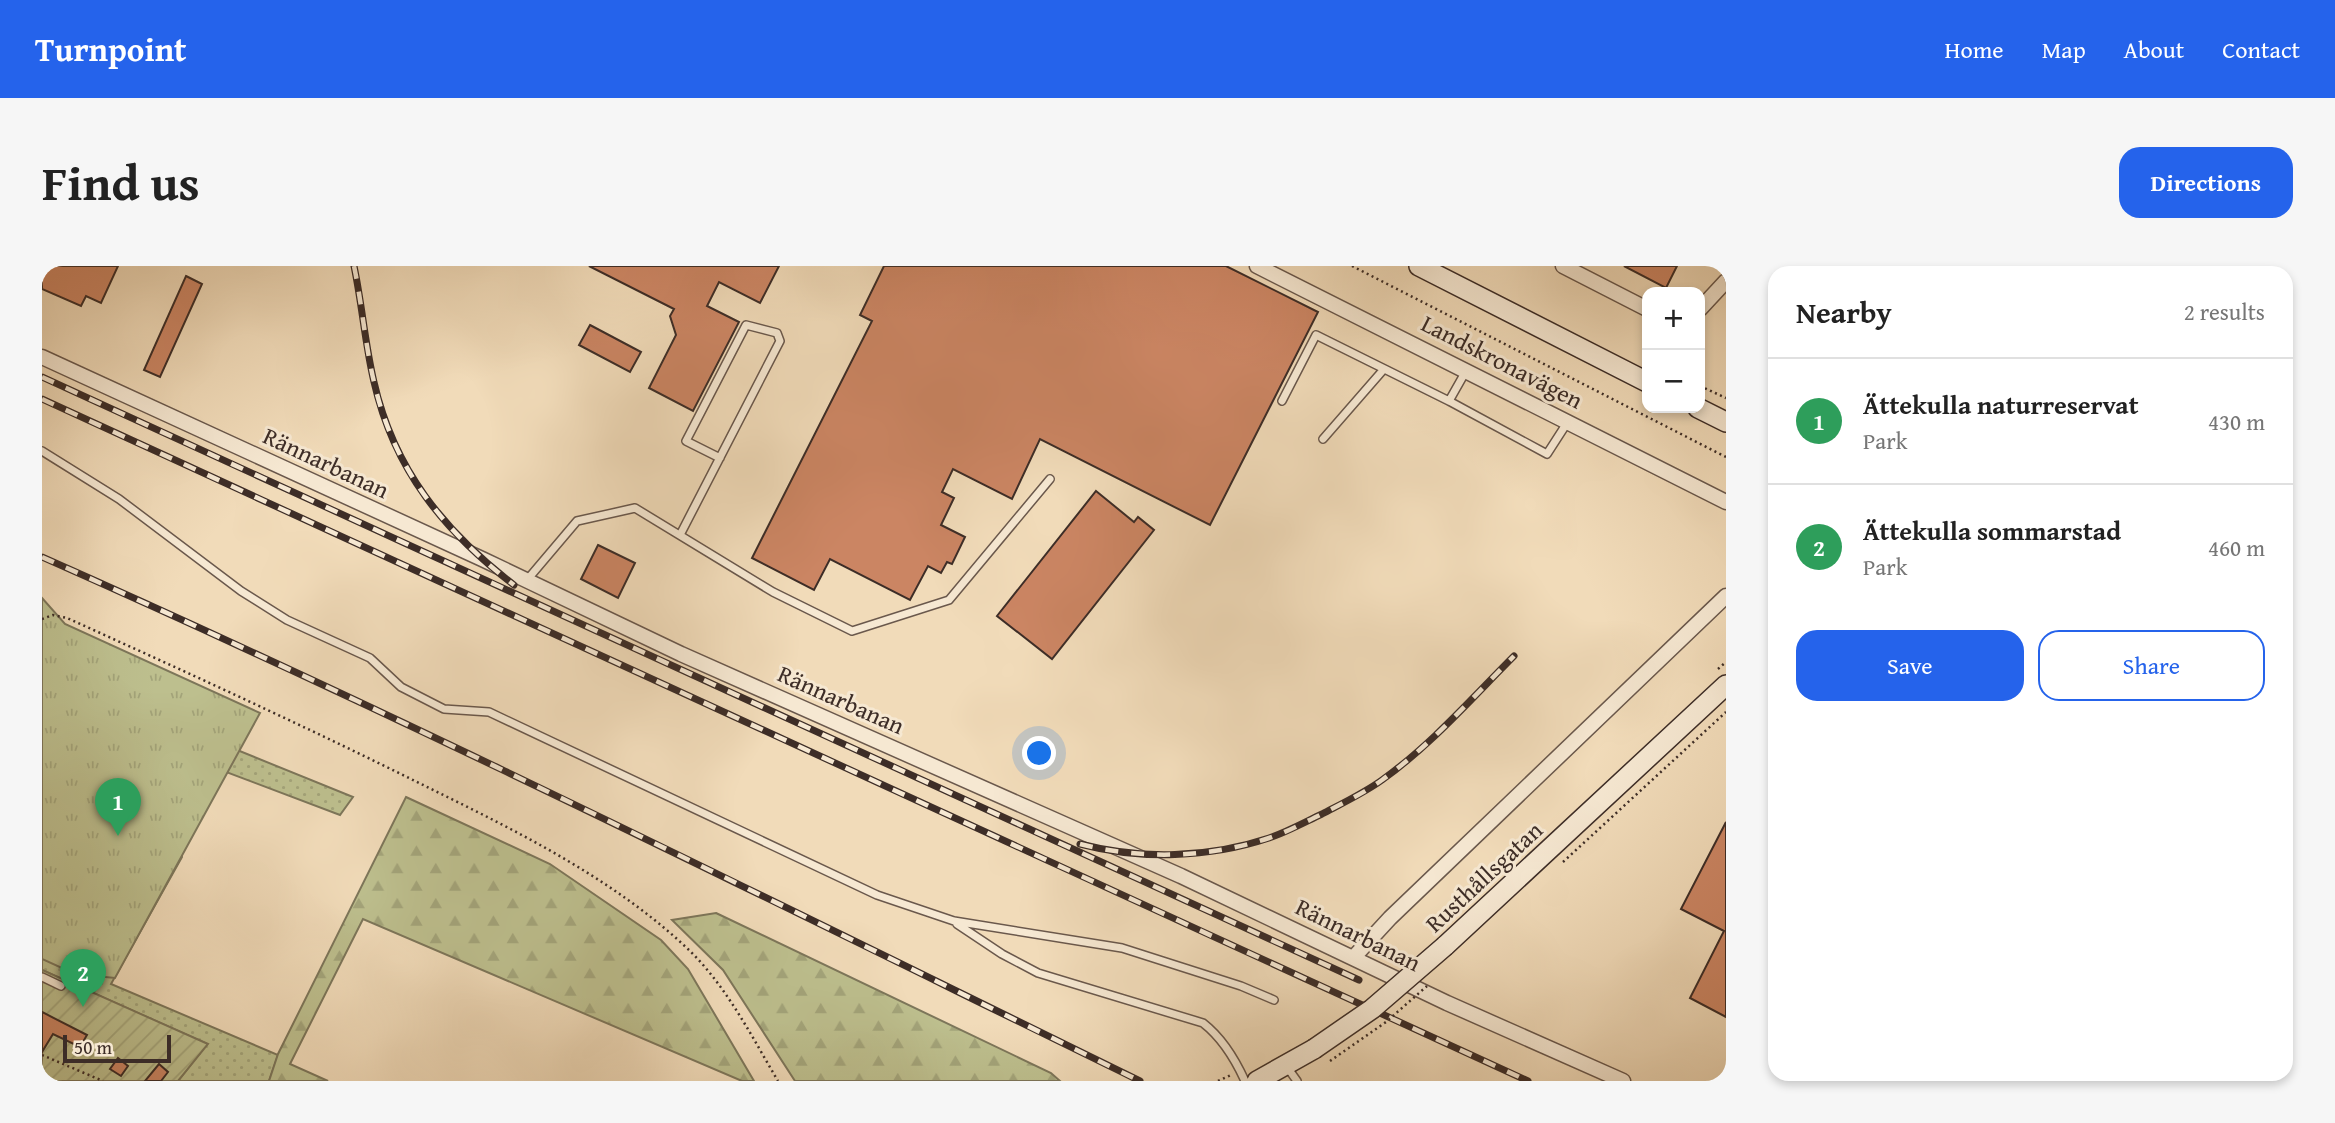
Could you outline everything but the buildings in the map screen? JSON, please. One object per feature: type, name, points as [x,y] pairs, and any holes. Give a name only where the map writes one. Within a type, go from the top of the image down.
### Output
[{"type":"main road","name":"Landskronavägen","points":[[1419,266],[1642,379]]},
{"type":"main road","points":[[1705,412],[1726,422]]},
{"type":"main road","name":"Rusthållsgatan","points":[[1257,1081],[1292,1074],[1314,1049],[1372,1009],[1445,946],[1726,685]]},
{"type":"street","name":"Landskronavägen","points":[[1257,266],[1726,502]]},
{"type":"street","points":[[1563,266],[1642,306]]},
{"type":"street","points":[[1705,304],[1726,281]]},
{"type":"street","name":"Rännarbanan","points":[[42,357],[694,660],[1181,876],[1447,1003],[1623,1081]]},
{"type":"street","name":"Rusthållsgatan","points":[[1354,957],[1390,918],[1726,596]]},
{"type":"lane","points":[[680,535],[720,458],[780,341],[777,333],[746,325],[686,441],[720,458]]},
{"type":"lane","points":[[1282,401],[1316,335],[1449,401],[1547,454],[1568,422]]},
{"type":"lane","points":[[1323,439],[1384,369]]},
{"type":"lane","points":[[1449,401],[1466,371]]},
{"type":"lane","points":[[42,451],[119,499],[241,591],[287,620],[370,658],[401,687],[444,709],[489,712],[877,895],[954,921],[1122,948],[1241,986],[1274,1000]]},
{"type":"lane","points":[[526,581],[577,521],[635,508],[773,592],[852,631],[949,600],[1050,479]]},
{"type":"lane","points":[[954,921],[1002,954],[1038,973],[1202,1023],[1213,1031],[1245,1081]]},
{"type":"lane","points":[[42,977],[61,986]]},
{"type":"path","points":[[1352,266],[1726,457]]},
{"type":"path","points":[[1705,388],[1726,398]]},
{"type":"path","points":[[42,619],[53,615],[67,618],[236,695],[457,802],[541,845],[606,884],[652,917],[691,952],[719,985],[778,1081]]},
{"type":"path","points":[[1563,862],[1726,712]]},
{"type":"path","points":[[42,1055],[103,1081]]},
{"type":"green space","points":[[42,598],[65,624],[260,713],[115,978],[75,974],[42,959]]},
{"type":"green space","points":[[42,671],[353,797],[340,815],[123,733],[182,857],[111,984],[278,1055],[269,1081],[178,1081],[207,1044],[42,970]]},
{"type":"green space","points":[[406,797],[550,864],[661,940],[688,969],[754,1081],[742,1081],[363,919],[290,1064],[328,1081],[269,1081],[278,1054]]},
{"type":"green space","points":[[716,913],[1051,1073],[1060,1081],[795,1081],[723,970],[672,920]]},
{"type":"green space","points":[[42,970],[208,1044],[178,1081],[42,1081]]},
{"type":"railway","points":[[354,266],[374,382],[394,443],[425,496],[444,520],[465,543],[514,585]]},
{"type":"railway","points":[[42,377],[1359,980]]},
{"type":"railway","points":[[42,399],[1528,1081]]},
{"type":"railway","points":[[42,557],[456,748],[1140,1081]]},
{"type":"railway","points":[[1080,844],[1127,853],[1199,853],[1246,845],[1282,833],[1361,794],[1382,780],[1451,721],[1514,656]]},
{"type":"place","name":"Ättekulla naturreservat","points":[[118,836]]},
{"type":"place","name":"Ättekulla sommarstad","points":[[83,1007]]}]
